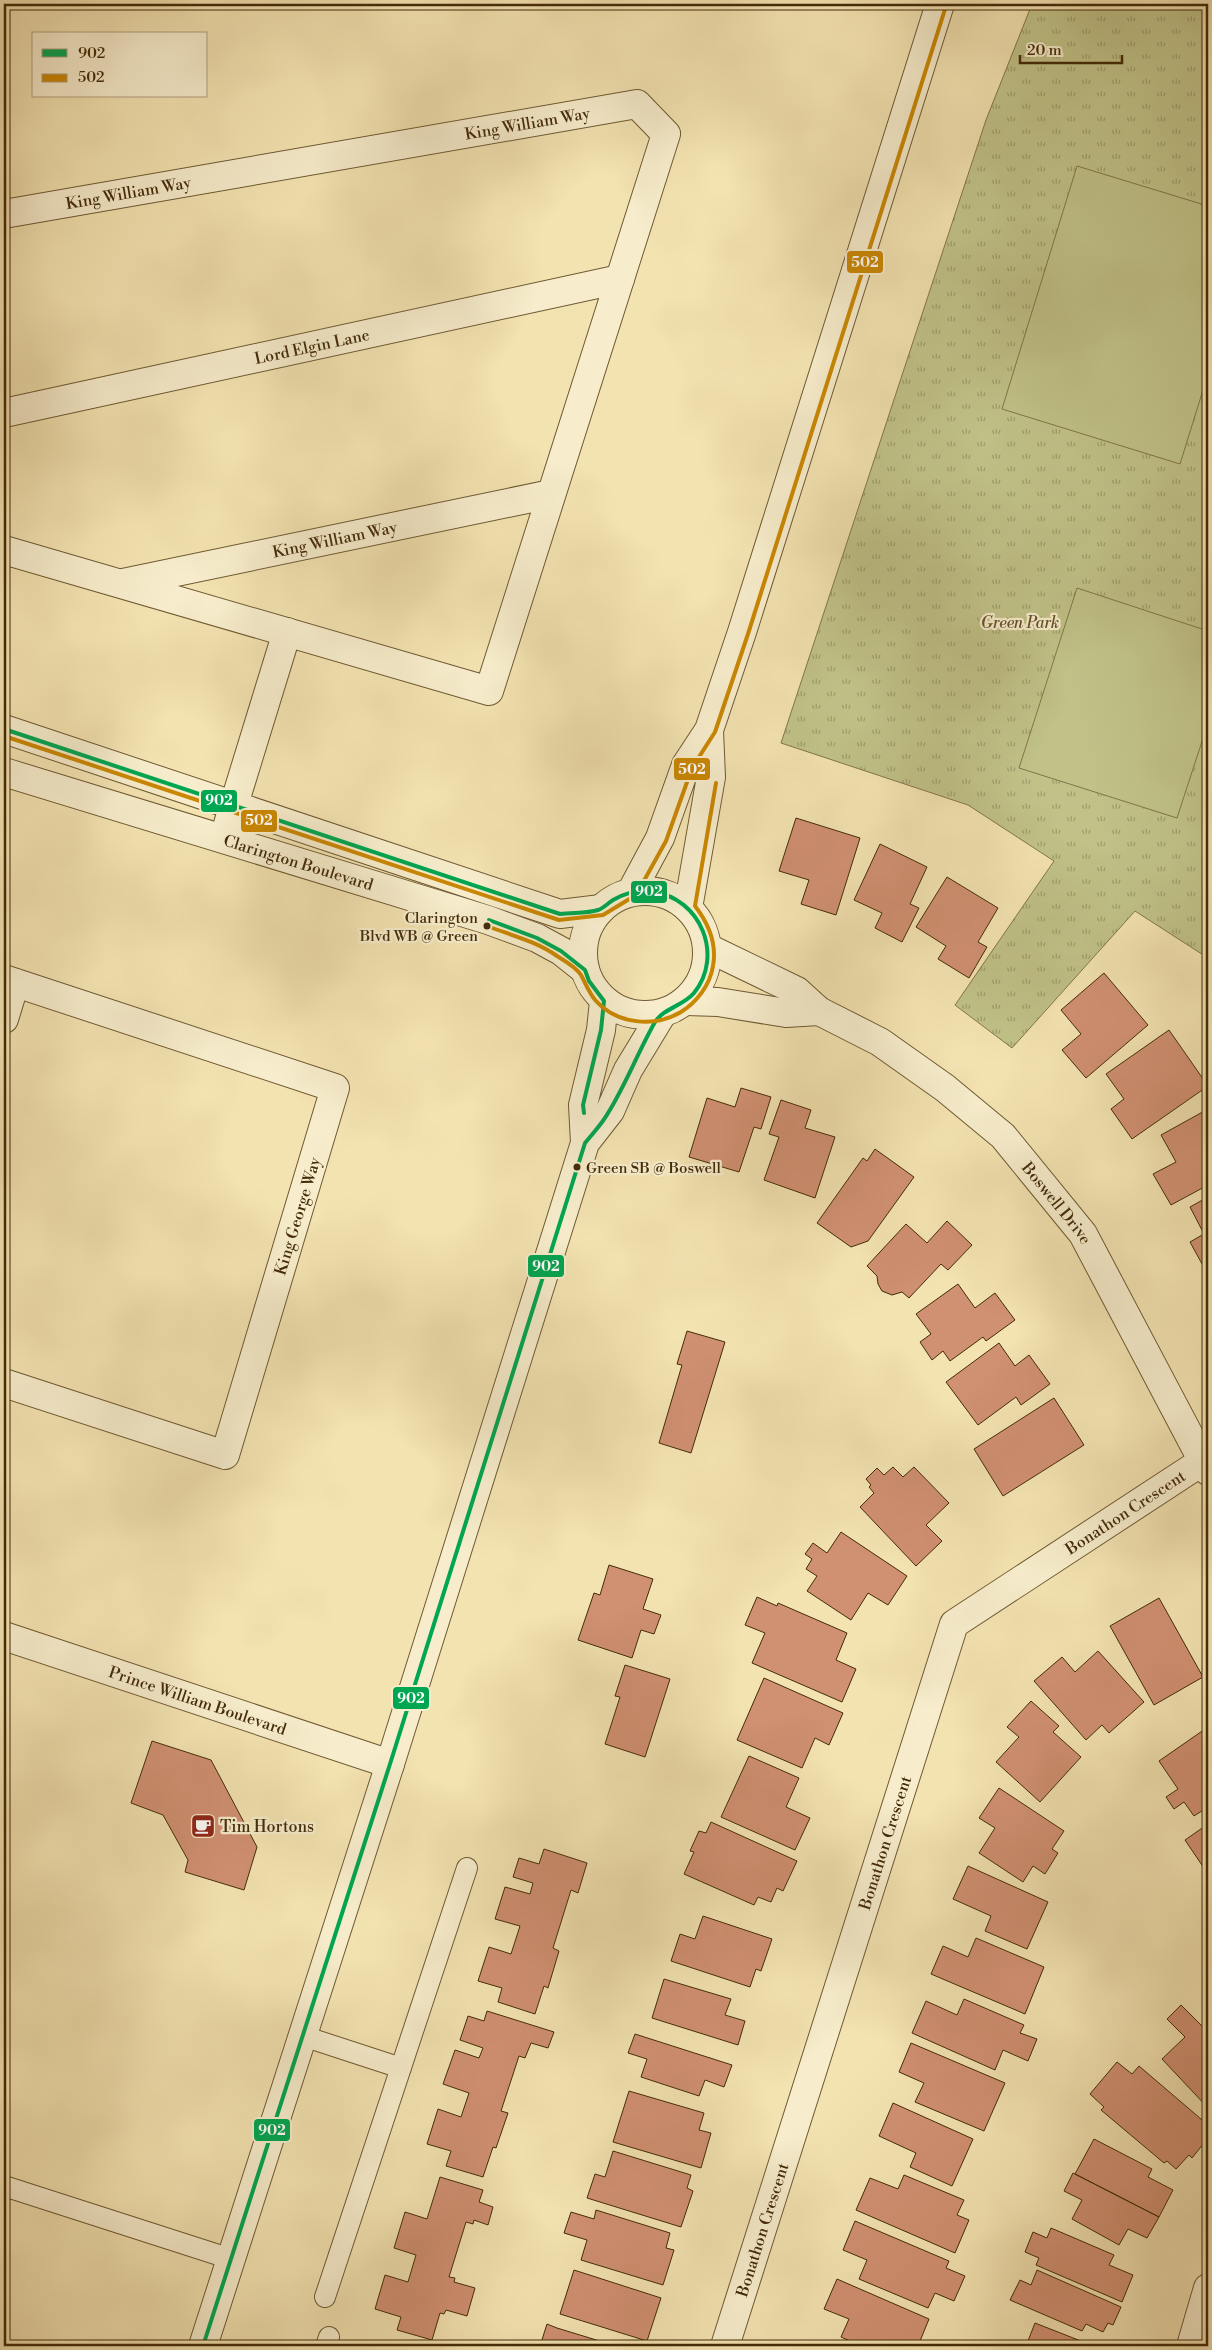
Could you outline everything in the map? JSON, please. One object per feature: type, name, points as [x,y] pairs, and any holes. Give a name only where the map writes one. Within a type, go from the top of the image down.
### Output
[{"type":"street","points":[[631,892],[660,838],[686,765],[709,730],[742,632],[940,4]]},
{"type":"street","name":"King William Way","points":[[4,214],[637,104],[666,134],[489,691],[4,550]]},
{"type":"street","name":"Lord Elgin Lane","points":[[4,413],[620,279]]},
{"type":"street","name":"King William Way","points":[[119,584],[552,494]]},
{"type":"street","points":[[222,838],[235,806],[287,632]]},
{"type":"street","name":"Clarington Boulevard","points":[[4,729],[560,914],[601,909]]},
{"type":"street","points":[[688,908],[711,777],[709,730]]},
{"type":"street","name":"Clarington Boulevard","points":[[4,772],[488,920],[537,938],[561,951],[585,970]]},
{"type":"street","points":[[646,891],[661,893],[676,899],[688,908],[701,926],[708,948],[708,963],[704,977],[686,1001],[662,1014],[637,1015],[625,1013],[604,1000],[589,981],[585,970],[583,954],[584,937],[591,922],[601,909],[615,899],[631,892],[646,891]]},
{"type":"street","name":"Boswell Drive","points":[[708,948],[797,991],[819,1011],[880,1042],[945,1088],[1003,1136],[1084,1234],[1206,1466]]},
{"type":"street","points":[[4,1019],[9,981]]},
{"type":"street","name":"King George Way","points":[[4,1384],[225,1455],[335,1088],[9,981]]},
{"type":"street","points":[[202,2346],[390,1764],[585,1143],[583,1105],[601,1030],[604,1000]]},
{"type":"street","points":[[686,1001],[718,1002],[786,1013],[819,1011]]},
{"type":"street","points":[[585,1143],[610,1111],[628,1070],[662,1014]]},
{"type":"street","name":"Bonathon Crescent","points":[[724,2346],[954,1624],[1206,1466]]},
{"type":"street","name":"Prince William Boulevard","points":[[4,1636],[390,1764]]},
{"type":"street","points":[[1191,2346],[1208,2288]]},
{"type":"lane","points":[[325,2297],[467,1868]]},
{"type":"lane","points":[[303,2036],[401,2068]]},
{"type":"lane","points":[[4,2186],[231,2259]]},
{"type":"green space","name":"Green Park","points":[[1032,4],[1208,4],[1208,958],[1135,911],[1012,1048],[955,1005],[1054,861],[968,805],[781,743],[986,120]]},
{"type":"green space","points":[[1077,166],[1208,206],[1208,374],[1180,464],[1002,409]]},
{"type":"green space","points":[[1077,588],[1208,631],[1208,723],[1177,818],[1019,768]]},
{"type":"building","points":[[796,818],[860,838],[836,915],[801,904],[809,880],[779,871]]},
{"type":"building","points":[[880,844],[927,867],[910,904],[919,908],[902,942],[875,928],[882,913],[854,900]]},
{"type":"building","points":[[947,877],[998,908],[978,942],[987,947],[969,978],[938,959],[946,946],[916,927]]},
{"type":"building","points":[[1104,973],[1148,1025],[1086,1078],[1062,1050],[1081,1034],[1061,1010]]},
{"type":"building","points":[[1169,1030],[1208,1086],[1132,1139],[1111,1109],[1124,1099],[1106,1074]]},
{"type":"building","points":[[741,1088],[771,1097],[761,1129],[754,1127],[739,1172],[689,1157],[707,1098],[735,1107]]},
{"type":"building","points":[[781,1100],[811,1110],[805,1128],[835,1137],[815,1198],[764,1180],[779,1137],[769,1134]]},
{"type":"building","points":[[1208,1109],[1208,1185],[1171,1205],[1153,1174],[1176,1162],[1161,1135]]},
{"type":"building","points":[[875,1149],[914,1177],[868,1241],[851,1247],[817,1223],[863,1158],[867,1161]]},
{"type":"building","points":[[1208,1197],[1207,1273],[1190,1242],[1204,1234],[1190,1207]]},
{"type":"building","points":[[947,1221],[972,1245],[948,1270],[941,1264],[909,1298],[902,1292],[892,1295],[882,1291],[878,1284],[877,1276],[867,1266],[906,1224],[927,1243]]},
{"type":"building","points":[[958,1284],[975,1308],[995,1293],[1015,1320],[986,1341],[983,1337],[950,1361],[943,1351],[932,1360],[920,1342],[931,1334],[916,1314]]},
{"type":"building","points":[[687,1331],[725,1342],[691,1453],[659,1443],[682,1365],[677,1364]]},
{"type":"building","points":[[999,1343],[1015,1366],[1029,1355],[1050,1384],[1021,1405],[1016,1397],[978,1425],[946,1382]]},
{"type":"building","points":[[1054,1398],[1084,1445],[1003,1496],[974,1449]]},
{"type":"building","points":[[893,1467],[903,1477],[914,1467],[949,1503],[926,1525],[942,1541],[916,1566],[860,1507],[874,1493],[866,1479],[877,1468],[884,1475]]},
{"type":"building","points":[[841,1532],[907,1576],[888,1605],[868,1593],[851,1620],[807,1591],[817,1576],[806,1569],[812,1559],[805,1554],[813,1543],[827,1553]]},
{"type":"building","points":[[609,1565],[653,1579],[643,1609],[661,1615],[654,1634],[641,1630],[632,1658],[578,1640],[594,1593],[600,1595]]},
{"type":"building","points":[[757,1597],[777,1606],[778,1603],[847,1633],[836,1660],[856,1669],[842,1702],[752,1663],[765,1633],[745,1625]]},
{"type":"building","points":[[1159,1598],[1203,1677],[1154,1705],[1110,1626]]},
{"type":"building","points":[[1098,1651],[1144,1702],[1109,1733],[1102,1725],[1086,1740],[1034,1681],[1062,1657],[1075,1672]]},
{"type":"building","points":[[625,1665],[670,1679],[645,1757],[605,1744],[620,1697],[615,1696]]},
{"type":"building","points":[[764,1678],[843,1713],[829,1745],[815,1738],[802,1768],[737,1740]]},
{"type":"building","points":[[1031,1701],[1059,1726],[1053,1732],[1081,1757],[1040,1802],[996,1762],[1019,1737],[1007,1727]]},
{"type":"building","points":[[1208,1727],[1208,1807],[1194,1816],[1184,1802],[1174,1809],[1166,1797],[1178,1789],[1159,1761]]},
{"type":"building","points":[[152,1741],[211,1760],[257,1847],[244,1890],[185,1872],[188,1860],[163,1815],[131,1803]]},
{"type":"building","points":[[749,1756],[799,1778],[786,1807],[810,1818],[795,1850],[721,1817]]},
{"type":"building","points":[[999,1788],[1064,1831],[1052,1849],[1058,1853],[1045,1874],[1033,1866],[1023,1882],[979,1853],[995,1828],[979,1818]]},
{"type":"building","points":[[711,1822],[797,1861],[783,1891],[777,1888],[771,1902],[758,1897],[754,1905],[684,1874],[694,1852],[690,1851],[699,1831],[706,1833]]},
{"type":"building","points":[[1208,1824],[1208,1874],[1185,1840]]},
{"type":"building","points":[[544,1849],[587,1863],[578,1893],[571,1890],[553,1948],[559,1951],[548,1988],[544,1986],[535,2014],[498,2002],[502,1988],[478,1981],[489,1947],[511,1954],[520,1926],[495,1919],[505,1887],[530,1894],[533,1883],[513,1877],[519,1858],[539,1864]]},
{"type":"building","points":[[968,1866],[1048,1902],[1027,1949],[985,1931],[991,1916],[953,1899]]},
{"type":"building","points":[[703,1916],[772,1939],[761,1971],[756,1969],[750,1987],[671,1961],[680,1934],[695,1939]]},
{"type":"building","points":[[976,1938],[1044,1967],[1025,2014],[931,1974],[943,1946],[968,1957]]},
{"type":"building","points":[[664,1979],[731,1999],[725,2015],[745,2021],[738,2045],[652,2018]]},
{"type":"building","points":[[964,1999],[1024,2025],[1020,2033],[1037,2039],[1028,2061],[1003,2050],[995,2070],[912,2033],[926,2001],[957,2015]]},
{"type":"building","points":[[1181,2005],[1208,2032],[1208,2108],[1162,2059],[1185,2037],[1167,2019]]},
{"type":"building","points":[[487,2011],[554,2032],[548,2048],[531,2043],[525,2058],[519,2056],[501,2111],[508,2113],[496,2148],[493,2147],[483,2177],[446,2166],[451,2151],[427,2144],[438,2109],[461,2117],[469,2093],[443,2084],[455,2050],[479,2058],[483,2048],[460,2040],[468,2016],[484,2021]]},
{"type":"building","points":[[635,2034],[732,2065],[724,2087],[705,2080],[699,2096],[641,2077],[647,2059],[628,2053]]},
{"type":"building","points":[[911,2043],[1005,2083],[984,2131],[915,2102],[924,2083],[899,2072]]},
{"type":"building","points":[[1117,2062],[1132,2074],[1139,2066],[1208,2125],[1208,2138],[1192,2158],[1189,2155],[1176,2169],[1167,2161],[1164,2163],[1101,2110],[1104,2107],[1090,2094]]},
{"type":"building","points":[[629,2091],[704,2113],[699,2130],[711,2133],[701,2168],[613,2142]]},
{"type":"building","points":[[893,2103],[973,2139],[952,2186],[910,2167],[916,2153],[879,2136]]},
{"type":"building","points":[[1094,2139],[1152,2169],[1148,2177],[1173,2190],[1159,2217],[1075,2174]]},
{"type":"building","points":[[613,2151],[691,2175],[687,2188],[693,2191],[681,2227],[587,2198],[595,2174],[605,2177]]},
{"type":"building","points":[[1073,2173],[1159,2217],[1147,2238],[1128,2229],[1119,2245],[1072,2219],[1082,2200],[1064,2191]]},
{"type":"building","points":[[904,2175],[964,2200],[957,2215],[969,2220],[955,2253],[856,2210],[870,2178],[898,2189]]},
{"type":"building","points":[[440,2177],[483,2190],[479,2202],[493,2207],[488,2225],[474,2220],[473,2224],[466,2222],[449,2277],[455,2278],[454,2282],[475,2288],[467,2316],[446,2310],[444,2314],[440,2313],[432,2340],[397,2330],[401,2317],[375,2309],[385,2275],[408,2282],[416,2255],[394,2248],[405,2212],[427,2219]]},
{"type":"building","points":[[596,2210],[670,2233],[666,2248],[674,2250],[663,2285],[581,2260],[587,2240],[564,2233],[571,2212],[594,2219]]},
{"type":"building","points":[[855,2221],[949,2261],[946,2268],[965,2276],[954,2301],[935,2293],[928,2308],[859,2279],[867,2260],[843,2250]]},
{"type":"building","points":[[1051,2228],[1114,2255],[1109,2265],[1133,2275],[1122,2302],[1036,2265],[1039,2258],[1025,2252],[1033,2232],[1047,2238]]},
{"type":"building","points":[[574,2270],[661,2298],[647,2341],[560,2314]]},
{"type":"building","points":[[1037,2270],[1121,2307],[1113,2325],[1108,2323],[1103,2332],[1086,2324],[1082,2331],[1010,2300],[1020,2280],[1031,2285]]},
{"type":"building","points":[[837,2279],[929,2319],[918,2346],[861,2346],[841,2337],[849,2319],[824,2309]]},
{"type":"building","points":[[1035,2323],[1086,2343],[1084,2346],[1026,2346]]},
{"type":"building","points":[[547,2324],[557,2328],[616,2346],[540,2346]]},
{"type":"transit line","name":"502","points":[[4,736],[559,920],[603,915],[636,895],[666,841],[692,768],[715,732],[748,634],[946,6]]},
{"type":"transit line","name":"902","points":[[4,729],[560,914],[598,910],[622,896],[643,891],[670,897],[684,905],[695,917],[703,931],[707,946],[707,962],[703,978],[694,993],[685,1001],[663,1013],[655,1022],[614,1102],[603,1121],[585,1143],[390,1764],[203,2346]]},
{"type":"transit line","name":"502","points":[[487,926],[540,946],[570,964],[581,975],[589,992],[596,1001],[614,1015],[625,1019],[648,1022],[670,1017],[681,1012],[702,992],[709,980],[713,966],[714,950],[711,935],[695,906],[716,783]]},
{"type":"transit line","name":"902","points":[[489,920],[537,938],[561,951],[585,970],[589,981],[604,1001],[601,1030],[583,1105],[584,1113]]},
{"type":"place","name":"Clarington Blvd WB @ Green","points":[[487,926]]},
{"type":"place","name":"Green SB @ Boswell","points":[[577,1167]]},
{"type":"place","name":"Tim Hortons","points":[[203,1826]]}]
